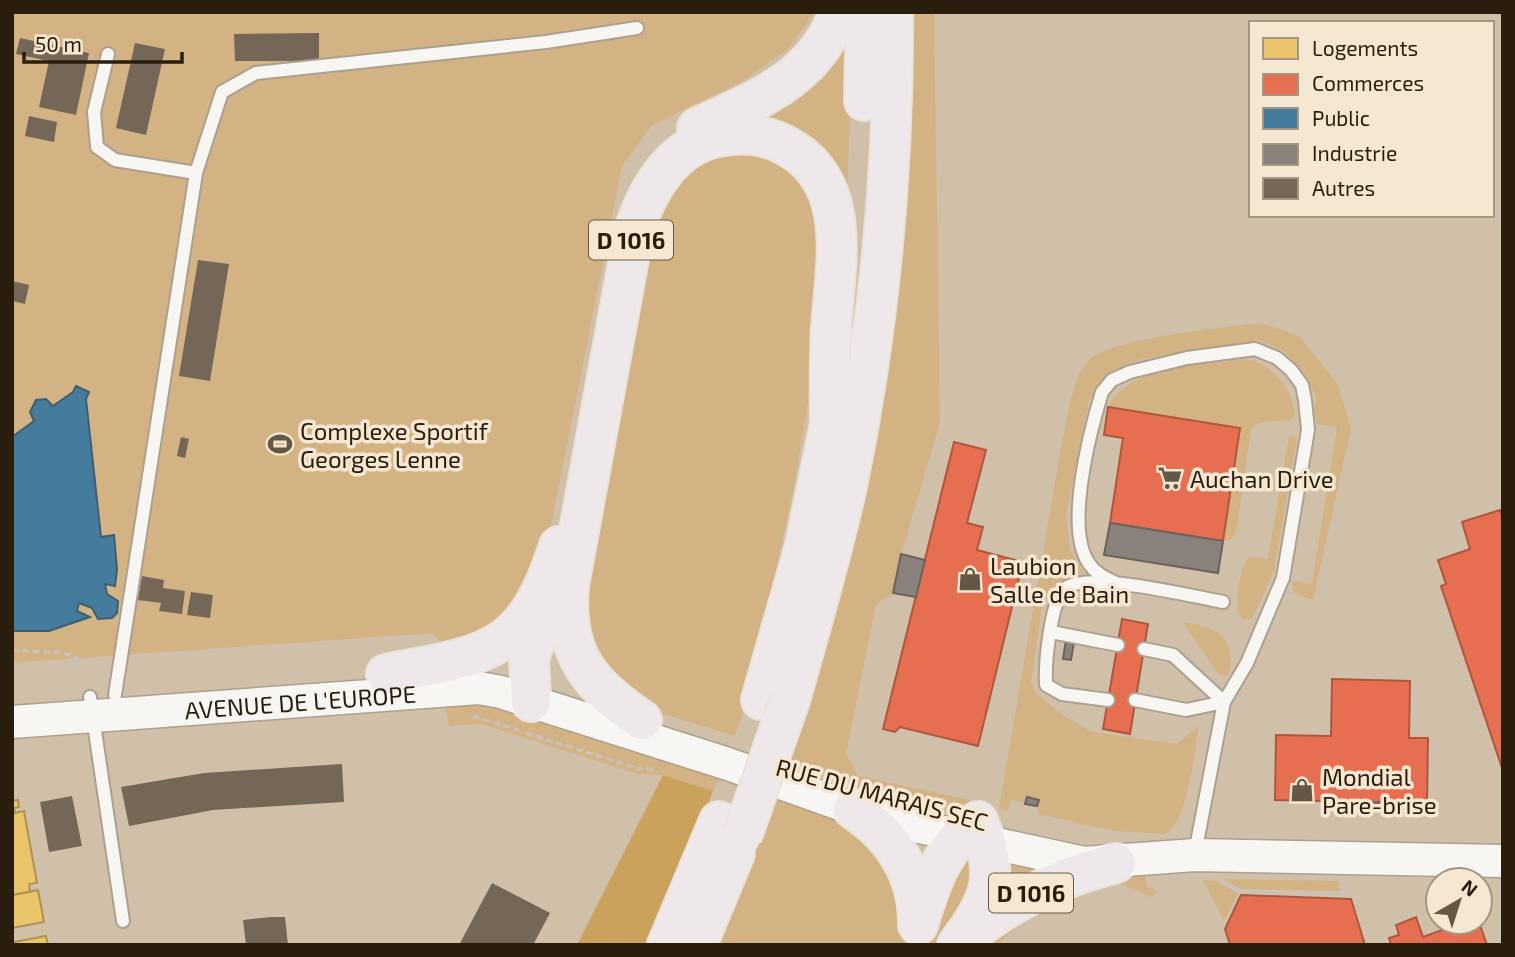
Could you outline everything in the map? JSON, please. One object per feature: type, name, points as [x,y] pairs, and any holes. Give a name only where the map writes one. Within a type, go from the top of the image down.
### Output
[{"type":"highway","name":"D 1016","points":[[533,691],[528,658],[554,586],[614,258],[624,221],[640,185],[662,156],[688,133],[760,100],[800,72],[824,44],[839,12]]},
{"type":"highway","name":"D 1016","points":[[775,700],[801,561],[830,430],[848,307],[857,218],[866,12]]},
{"type":"highway","name":"D 1016","points":[[696,945],[731,828],[837,528],[867,367],[888,166],[893,12]]},
{"type":"highway","name":"D 1016","points":[[533,691],[557,656],[567,615],[571,569],[634,231],[654,186],[675,160],[694,146],[714,138],[737,134],[769,138],[807,159],[826,186],[836,230],[830,430]]},
{"type":"highway","name":"D 1016","points":[[386,674],[470,655],[514,634],[538,602],[560,542]]},
{"type":"highway","name":"D 1016","points":[[567,615],[574,649],[589,676],[604,693],[642,720]]},
{"type":"highway","points":[[853,809],[881,832],[902,858],[916,898],[916,935]]},
{"type":"highway","name":"D 1016","points":[[667,945],[731,828]]},
{"type":"highway","name":"D 1016","points":[[957,944],[980,914],[990,889],[975,833]]},
{"type":"highway","points":[[916,935],[936,872],[975,833]]},
{"type":"highway","name":"D 1016","points":[[957,944],[1007,907],[1032,893],[1077,873],[1116,863]]},
{"type":"street","name":"AVENUE DE L'EUROPE","points":[[12,722],[99,703],[386,674],[462,673],[533,691],[581,709]]},
{"type":"street","name":"AVENUE DE L'EUROPE","points":[[12,704],[99,703],[468,687],[501,692],[533,691]]},
{"type":"street","name":"RUE DU MARAIS SEC","points":[[581,709],[642,720],[975,833],[1075,862],[1116,863],[1195,855]]},
{"type":"street","name":"RUE DU MARAIS SEC","points":[[581,709],[890,821],[975,833],[1195,855],[1503,861]]},
{"type":"lane","points":[[123,921],[99,703],[196,173],[222,92],[256,73],[545,41],[637,28]]},
{"type":"lane","points":[[108,54],[94,112],[97,147],[115,160],[196,173]]},
{"type":"lane","points":[[1118,584],[1098,574],[1087,562],[1078,539],[1077,511],[1102,391],[1112,380],[1130,372],[1187,358],[1255,349],[1277,358],[1301,385],[1308,430],[1283,578],[1247,663],[1224,702],[1195,855]]},
{"type":"lane","points":[[1108,700],[1062,694],[1046,685],[1051,632],[1059,594],[1066,587],[1083,582],[1118,584],[1223,602]]},
{"type":"lane","points":[[1051,632],[1118,645]]},
{"type":"lane","points":[[1144,649],[1173,655],[1224,702]]},
{"type":"lane","points":[[1135,700],[1186,710],[1224,702]]},
{"type":"path","points":[[12,650],[64,653],[79,659],[76,668]]},
{"type":"shaded area","name":"Complexe Sportif Georges Lenne","points":[[12,12],[815,12],[788,49],[741,82],[652,125],[622,166],[547,546],[522,615],[453,653],[432,633],[12,663]]},
{"type":"shaded area","points":[[912,12],[934,12],[940,423],[901,554],[893,593],[876,604],[846,754],[858,776],[970,800],[962,811],[870,790],[786,757],[879,406],[913,43]]},
{"type":"shaded area","points":[[853,19],[847,196],[730,121]]},
{"type":"shaded area","points":[[750,142],[819,191],[817,348],[795,480],[753,681],[735,736],[651,710],[623,697],[581,640],[598,469],[629,301],[667,177]]},
{"type":"shaded area","points":[[1261,323],[1299,336],[1337,383],[1351,428],[1313,600],[1294,593],[1291,581],[1312,584],[1337,427],[1317,424],[1314,410],[1317,399],[1303,372],[1284,351],[1259,340],[1143,359],[1109,372],[1089,401],[1066,515],[1070,550],[1083,572],[1059,582],[1042,607],[1031,682],[1037,694],[1064,716],[1092,732],[1177,744],[1199,726],[1185,802],[1173,827],[1165,834],[1115,831],[1038,814],[1038,800],[1027,797],[1025,803],[1011,799],[1008,811],[999,808],[1061,448],[1070,402],[1082,368],[1100,353],[1143,340]]},
{"type":"shaded area","points":[[1244,359],[1263,365],[1278,378],[1289,394],[1295,414],[1290,420],[1258,423],[1251,429],[1236,532],[1230,540],[1223,541],[1240,428],[1108,407],[1118,393],[1132,382],[1149,375],[1188,366]]},
{"type":"shaded area","points":[[1289,436],[1297,438],[1274,571],[1253,617],[1249,620],[1242,619],[1238,606],[1240,578],[1250,557],[1268,559]]},
{"type":"shaded area","points":[[1183,623],[1206,627],[1222,636],[1230,652],[1228,676],[1219,675]]},
{"type":"shaded area","points":[[503,703],[722,771],[713,791],[663,775],[637,774],[482,724],[449,726],[445,705]]},
{"type":"shaded area","points":[[663,775],[713,791],[685,867],[644,945],[577,945]]},
{"type":"shaded area","points":[[769,784],[836,808],[880,844],[909,927],[907,945],[715,945]]},
{"type":"shaded area","points":[[964,855],[971,858],[979,872],[941,945],[924,945]]},
{"type":"shaded area","points":[[1007,855],[1066,866],[1002,903]]},
{"type":"shaded area","points":[[1120,874],[1145,876],[1147,887],[1158,891],[1151,897],[1117,882],[1029,910],[1022,923],[996,945],[967,945],[1006,915],[1069,884]]},
{"type":"shaded area","points":[[1223,879],[1338,881],[1340,891],[1241,889]]},
{"type":"shaded area","points":[[1203,880],[1216,881],[1238,894],[1224,921]]},
{"type":"building: Logements","points":[[18,800],[19,807],[14,808],[15,813],[24,811],[37,883],[29,884],[30,892],[12,895],[12,801]]},
{"type":"building: Logements","points":[[38,890],[44,922],[12,928],[12,895]]},
{"type":"building: Logements","points":[[46,936],[48,945],[15,945],[14,942]]},
{"type":"building: Commerces","points":[[1108,407],[1240,428],[1223,541],[1110,523],[1123,438],[1104,435]]},
{"type":"building: Commerces","name":"Laubion Salle de Bain","points":[[954,442],[986,450],[967,523],[983,527],[977,550],[1023,562],[978,746],[900,727],[895,732],[883,729]]},
{"type":"building: Commerces","points":[[1500,510],[1503,519],[1503,771],[1441,586],[1446,584],[1438,560],[1470,549],[1462,522]]},
{"type":"building: Commerces","points":[[1122,619],[1148,624],[1130,734],[1103,729]]},
{"type":"building: Commerces","points":[[1332,679],[1410,681],[1409,738],[1428,738],[1427,803],[1275,800],[1276,735],[1331,736]]},
{"type":"building: Commerces","points":[[1241,895],[1351,899],[1365,945],[1230,945],[1225,929]]},
{"type":"building: Commerces","points":[[1416,917],[1423,937],[1484,936],[1487,945],[1391,945],[1389,938],[1399,935],[1396,925]]},
{"type":"building: Public","points":[[76,386],[89,392],[86,399],[101,537],[114,535],[117,569],[115,586],[105,584],[107,594],[118,601],[117,613],[112,618],[98,619],[92,608],[79,603],[77,611],[90,617],[49,631],[12,631],[12,437],[34,421],[30,412],[36,400],[46,399],[53,406],[73,392]]},
{"type":"building: Industrie","points":[[1110,523],[1223,541],[1218,573],[1104,555]]},
{"type":"building: Industrie","points":[[901,554],[925,560],[916,597],[893,593]]},
{"type":"building: Industrie","points":[[1066,640],[1074,642],[1071,660],[1063,659]]},
{"type":"building: Industrie","points":[[1027,797],[1039,800],[1037,806],[1025,804]]},
{"type":"building: Industrie","points":[[1361,802],[1397,803],[1396,811],[1361,810]]},
{"type":"building: Autres","points":[[319,33],[319,61],[235,61],[234,34]]},
{"type":"building: Autres","points":[[20,38],[89,53],[76,115],[39,107],[49,61],[16,54]]},
{"type":"building: Autres","points":[[135,43],[165,49],[146,135],[116,128]]},
{"type":"building: Autres","points":[[29,116],[57,122],[54,142],[25,136]]},
{"type":"building: Autres","points":[[198,260],[229,264],[210,381],[179,376]]},
{"type":"building: Autres","points":[[12,281],[29,285],[25,304],[12,301]]},
{"type":"building: Autres","points":[[181,437],[189,439],[185,458],[177,456]]},
{"type":"building: Autres","points":[[142,576],[164,580],[163,588],[185,591],[182,614],[159,611],[161,603],[138,600]]},
{"type":"building: Autres","points":[[191,592],[213,595],[210,618],[187,615]]},
{"type":"building: Autres","points":[[342,764],[344,802],[213,810],[129,826],[121,787],[204,773]]},
{"type":"building: Autres","points":[[72,796],[82,846],[49,852],[40,802]]},
{"type":"building: Autres","points":[[492,883],[550,913],[533,945],[459,945]]},
{"type":"building: Autres","points":[[285,917],[288,945],[246,945],[243,920]]},
{"type":"place","name":"Complexe Sportif Georges Lenne","points":[[280,444]]},
{"type":"place","name":"Auchan Drive","points":[[1170,478]]},
{"type":"place","name":"Laubion Salle de Bain","points":[[970,579]]},
{"type":"place","name":"Mondial Pare-brise","points":[[1302,790]]}]
